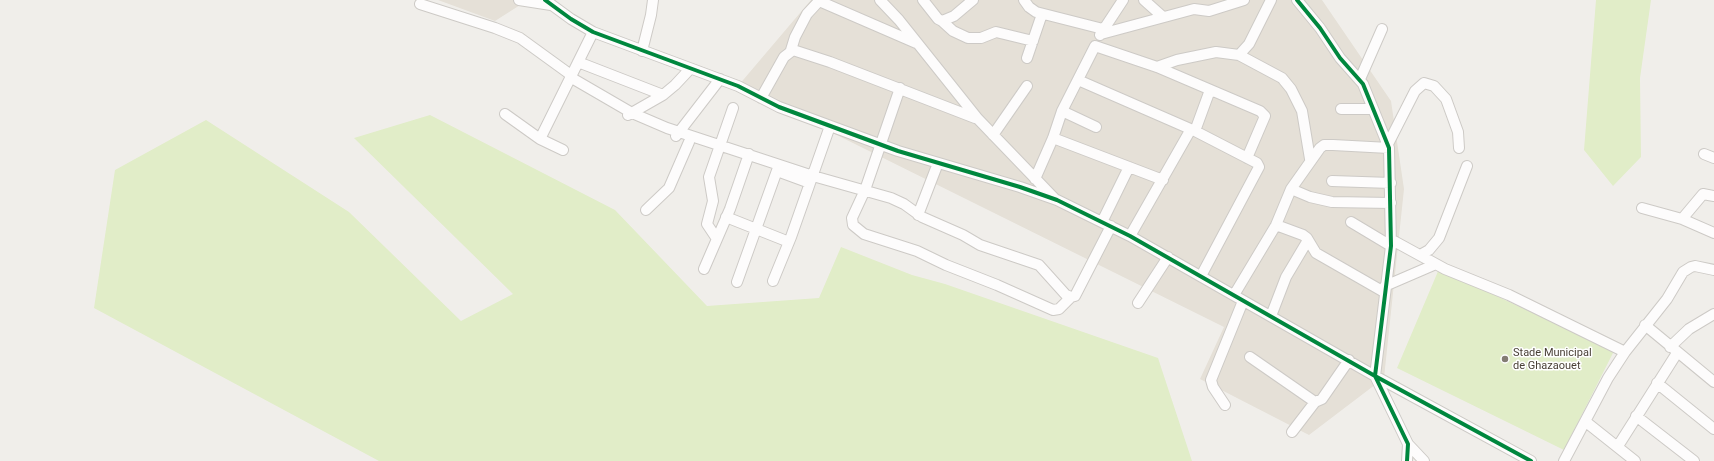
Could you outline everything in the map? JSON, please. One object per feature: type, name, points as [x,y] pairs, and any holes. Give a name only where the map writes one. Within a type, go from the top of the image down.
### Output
[{"type":"street","points":[[519,0],[548,2],[593,32],[738,86],[761,98],[879,145],[1027,189],[1057,200],[1130,236],[1375,376],[1531,461]]},
{"type":"street","points":[[642,51],[651,14],[652,0]]},
{"type":"street","points":[[923,0],[938,19],[953,31],[968,38],[981,38],[996,32],[1033,41]]},
{"type":"street","points":[[942,21],[954,16],[973,0]]},
{"type":"street","points":[[1024,0],[1031,9],[1042,14],[1102,32],[1163,18],[1194,9],[1208,12],[1244,0]]},
{"type":"street","points":[[1027,189],[1053,138],[1062,111],[1102,32],[1123,0]]},
{"type":"street","points":[[1144,0],[1163,18]]},
{"type":"street","points":[[1213,0],[1222,7]]},
{"type":"street","points":[[1239,55],[1249,44],[1271,0]]},
{"type":"street","points":[[1297,0],[1320,28],[1340,58],[1360,79],[1388,146],[1391,183],[1392,243],[1384,289],[1375,376],[1408,444],[1424,461]]},
{"type":"street","points":[[761,98],[784,57],[791,50],[795,38],[807,14],[819,1],[918,44]]},
{"type":"street","points":[[883,1],[978,119],[1057,200]]},
{"type":"street","points":[[420,4],[495,28],[520,38],[569,78],[629,114],[677,135],[689,142],[719,147]]},
{"type":"street","points":[[1027,58],[1042,14]]},
{"type":"street","points":[[1360,79],[1382,29]]},
{"type":"street","points":[[540,138],[593,32]]},
{"type":"street","points":[[897,36],[910,33]]},
{"type":"street","points":[[1095,46],[1157,67],[1260,111],[1265,116],[1247,158]]},
{"type":"street","points":[[791,50],[807,54],[900,88],[978,119]]},
{"type":"street","points":[[1157,67],[1177,60],[1216,52],[1239,55],[1282,78],[1291,89],[1302,112],[1310,159]]},
{"type":"street","points":[[578,62],[663,95]]},
{"type":"street","points":[[629,114],[663,95],[675,86],[690,69]]},
{"type":"street","points":[[677,135],[720,79]]},
{"type":"street","points":[[1078,80],[1193,130],[1257,163],[1259,167],[1201,276]]},
{"type":"street","points":[[1388,146],[1415,91],[1424,83],[1434,86],[1446,99],[1458,132],[1459,148]]},
{"type":"street","points":[[993,135],[1027,86]]},
{"type":"street","points":[[900,88],[879,145],[865,190],[852,218],[853,225],[864,234],[917,251],[946,265],[997,285],[1053,310],[1059,309],[1075,296],[1129,167]]},
{"type":"street","points":[[1130,236],[1193,130],[1210,90]]},
{"type":"street","points":[[717,239],[709,228],[707,222],[713,200],[709,177],[733,108]]},
{"type":"street","points":[[1340,109],[1373,109]]},
{"type":"street","points":[[1062,111],[1096,127]]},
{"type":"street","points":[[505,114],[540,138],[563,150]]},
{"type":"street","points":[[773,281],[789,242],[830,126]]},
{"type":"street","points":[[677,135],[719,147],[811,180],[865,190],[891,198],[904,204],[918,215],[980,245],[1038,265],[1066,295],[1072,297]]},
{"type":"street","points":[[1053,138],[1163,180]]},
{"type":"street","points":[[646,210],[669,188],[689,142]]},
{"type":"street","points":[[1234,295],[1276,225],[1291,189],[1310,159],[1324,145],[1388,146]]},
{"type":"street","points":[[704,269],[726,217],[748,157]]},
{"type":"street","points":[[918,215],[938,163]]},
{"type":"street","points":[[1420,255],[1429,250],[1439,238],[1467,166]]},
{"type":"street","points":[[737,282],[758,229],[778,168]]},
{"type":"street","points":[[1332,181],[1391,183]]},
{"type":"street","points":[[1291,189],[1310,197],[1332,202],[1391,203]]},
{"type":"street","points":[[1682,219],[1703,194],[1714,196]]},
{"type":"street","points":[[1642,208],[1682,219],[1714,233]]},
{"type":"street","points":[[726,217],[789,242]]},
{"type":"street","points":[[1351,222],[1436,264],[1509,295],[1625,352]]},
{"type":"street","points":[[1276,225],[1303,235],[1316,253],[1384,289]]},
{"type":"street","points":[[1271,316],[1286,277],[1308,240]]},
{"type":"street","points":[[1138,304],[1168,257]]},
{"type":"street","points":[[1384,289],[1436,264]]},
{"type":"street","points":[[1564,461],[1608,378],[1645,325],[1667,299],[1683,272],[1696,266],[1714,270]]},
{"type":"street","points":[[1225,405],[1213,387],[1211,380],[1244,301]]},
{"type":"street","points":[[1618,446],[1657,383],[1674,350],[1689,329],[1714,314]]},
{"type":"street","points":[[1645,325],[1714,382]]},
{"type":"street","points":[[1250,357],[1315,402]]},
{"type":"street","points":[[1292,432],[1315,402],[1322,399],[1349,360]]},
{"type":"street","points":[[1657,383],[1714,429]]},
{"type":"street","points":[[1636,416],[1694,461]]},
{"type":"street","points":[[1586,422],[1635,461]]},
{"type":"street","points":[[1407,461],[1408,444]]},
{"type":"shaded area","points":[[438,0],[528,0],[495,21]]},
{"type":"shaded area","points":[[811,0],[1322,0],[1391,101],[1404,189],[1384,378],[1309,435],[1200,379],[1224,327],[738,86]]},
{"type":"green space","points":[[1596,0],[1651,0],[1640,78],[1641,157],[1613,186],[1584,150]]},
{"type":"green space","points":[[430,115],[615,210],[707,306],[819,298],[841,247],[912,275],[945,284],[1158,358],[1192,461],[379,461],[94,308],[115,170],[206,120],[349,212],[461,321],[513,294],[354,138]]},
{"type":"green space","name":"Stade Municipal de Ghazaouet","points":[[1439,269],[1614,351],[1564,450],[1397,368]]},
{"type":"cycle path","points":[[545,0],[571,19],[593,32],[738,86],[779,107],[898,151],[1020,187],[1057,200],[1130,236],[1375,376],[1531,461]]},
{"type":"cycle path","points":[[1297,0],[1320,28],[1340,58],[1363,84],[1389,148],[1391,246],[1375,376],[1408,444],[1407,461]]},
{"type":"place","name":"Stade Municipal de Ghazaouet","points":[[1505,359]]}]
